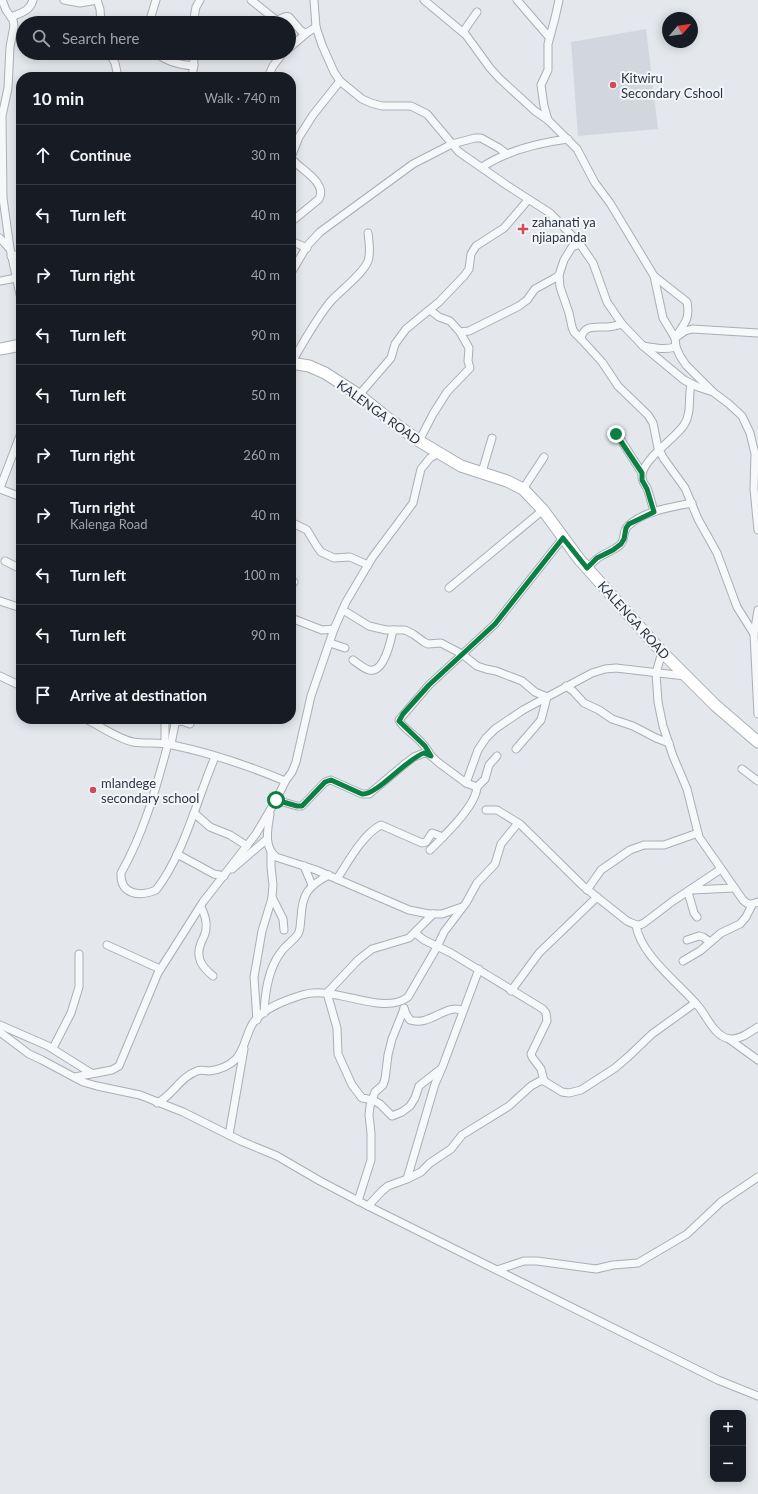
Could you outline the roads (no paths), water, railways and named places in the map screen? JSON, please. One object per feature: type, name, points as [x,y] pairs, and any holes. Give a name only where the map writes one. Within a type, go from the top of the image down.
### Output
[{"type":"main road","points":[[0,349],[16,346]]},
{"type":"main road","name":"KALENGA ROAD","points":[[296,364],[309,366],[325,373],[359,395],[419,441],[461,466],[507,481],[523,489],[543,510],[587,568],[662,652],[715,706],[758,742]]},
{"type":"street","points":[[11,17],[28,10],[33,0]]},
{"type":"street","points":[[64,0],[80,4],[97,0],[100,16]]},
{"type":"street","points":[[151,16],[156,0]]},
{"type":"street","points":[[194,16],[196,7],[200,0]]},
{"type":"street","points":[[250,0],[271,16]]},
{"type":"street","points":[[314,0],[316,27],[327,57],[340,81],[362,99],[371,103],[382,106],[411,106],[427,114],[459,152],[528,200],[550,213],[580,244],[594,263],[607,302],[622,324],[643,346],[669,369],[691,384],[713,392]]},
{"type":"street","points":[[424,0],[463,32],[500,79],[535,111],[548,120],[577,149],[595,183],[610,203],[654,276],[687,302],[689,312],[686,321],[675,338]]},
{"type":"street","points":[[517,0],[549,37]]},
{"type":"street","points":[[548,120],[544,106],[541,84],[548,70],[549,37],[556,18],[559,0]]},
{"type":"street","points":[[0,281],[16,278],[3,198],[3,110],[8,88],[10,47],[14,26],[11,17],[6,10],[4,1]]},
{"type":"street","points":[[463,32],[477,12]]},
{"type":"street","points":[[296,25],[306,33]]},
{"type":"street","points":[[296,42],[316,27]]},
{"type":"street","points":[[113,60],[117,72]]},
{"type":"street","points":[[166,60],[180,65],[194,66]]},
{"type":"street","points":[[193,72],[194,60]]},
{"type":"street","points":[[270,72],[278,60]]},
{"type":"street","points":[[296,144],[313,115],[340,81]]},
{"type":"street","points":[[296,266],[316,236],[329,224],[413,164],[452,144],[475,138],[481,138],[507,154]]},
{"type":"street","points":[[482,167],[498,157],[524,147],[568,139]]},
{"type":"street","points":[[296,163],[310,173],[320,187],[321,196],[296,218]]},
{"type":"street","points":[[359,395],[392,358],[395,344],[406,329],[439,302],[464,276],[469,269],[471,254],[476,246],[504,228],[528,200]]},
{"type":"street","points":[[296,355],[320,315],[340,291],[367,263],[369,249],[368,233]]},
{"type":"street","points":[[0,238],[11,252],[16,253]]},
{"type":"street","points":[[296,243],[307,248]]},
{"type":"street","points":[[460,332],[469,331],[519,306],[527,300],[533,291],[559,275],[572,247],[580,244]]},
{"type":"street","points":[[559,275],[560,287],[574,332],[602,362],[618,386],[650,418],[654,426],[659,450],[685,488],[698,519],[717,553],[742,618],[754,634]]},
{"type":"street","points":[[654,276],[663,318],[675,338],[676,347],[686,365],[713,392],[742,416],[750,433],[757,456],[754,489],[758,530]]},
{"type":"street","points":[[419,441],[433,414],[447,392],[470,368],[468,361],[469,348],[460,332],[450,321],[439,317],[430,310]]},
{"type":"street","points":[[581,339],[583,333],[590,327],[622,324]]},
{"type":"street","points":[[675,338],[685,331],[692,329],[758,333]]},
{"type":"street","points":[[643,346],[660,349],[676,347]]},
{"type":"street","points":[[654,512],[647,489],[642,480],[642,473],[654,454],[673,438],[685,423],[690,408],[689,394],[691,384]]},
{"type":"street","points":[[616,434],[642,473]]},
{"type":"street","points":[[482,472],[492,438]]},
{"type":"street","points":[[16,446],[0,488],[16,495]]},
{"type":"street","points":[[75,1077],[112,1070],[119,1066],[160,969],[201,907],[224,874],[247,846],[271,809],[296,762],[311,696],[334,629],[377,548],[405,515],[413,503],[421,470],[430,458],[439,453]]},
{"type":"street","points":[[523,489],[544,458]]},
{"type":"street","points":[[587,568],[597,558],[621,544],[624,539],[626,528],[629,524],[654,512],[692,503]]},
{"type":"street","points":[[449,588],[543,510]]},
{"type":"street","points":[[296,524],[307,530],[321,552],[334,558],[350,557],[368,565]]},
{"type":"street","points":[[477,787],[466,783],[439,763],[431,756],[425,746],[400,723],[399,720],[429,685],[495,624],[563,538]]},
{"type":"street","points":[[5,561],[16,566]]},
{"type":"street","points":[[0,600],[16,606]]},
{"type":"street","points":[[343,610],[369,626],[409,632],[428,644],[441,643],[462,654],[477,666],[496,671],[522,681],[535,692],[547,697]]},
{"type":"street","points":[[758,610],[754,634],[758,714]]},
{"type":"street","points":[[296,620],[322,630],[334,629]]},
{"type":"street","points":[[353,660],[369,670],[379,668],[390,644],[393,630]]},
{"type":"street","points":[[330,643],[345,648]]},
{"type":"street","points":[[662,652],[656,673],[658,702],[663,726],[687,790],[702,843],[743,900],[747,904],[755,903]]},
{"type":"street","points":[[466,783],[478,750],[486,738],[507,719],[592,673],[605,669],[616,668],[665,673],[687,677]]},
{"type":"street","points":[[0,676],[16,684]]},
{"type":"street","points":[[566,686],[588,706],[596,708],[612,719],[633,726],[669,743]]},
{"type":"street","points":[[516,749],[541,720],[547,697]]},
{"type":"street","points":[[98,724],[132,742],[168,744],[237,762],[285,781]]},
{"type":"street","points":[[166,724],[168,744]]},
{"type":"street","points":[[175,724],[139,838],[121,874],[126,889],[130,892],[135,894],[156,890],[168,872],[178,854],[215,757]]},
{"type":"street","points":[[276,800],[302,806],[325,782],[331,780],[366,795],[375,790],[414,757],[424,753],[431,756]]},
{"type":"street","points":[[430,850],[443,837],[472,802],[476,795],[477,787],[487,777],[489,765],[497,756]]},
{"type":"street","points":[[742,769],[758,781]]},
{"type":"street","points":[[271,809],[267,839],[268,847],[271,853],[276,857],[337,879],[409,910],[429,914],[442,914],[462,907]]},
{"type":"street","points":[[486,810],[496,810],[518,823],[587,890],[628,921],[636,925],[641,925],[644,923],[721,868]]},
{"type":"street","points":[[194,813],[210,827],[230,835],[247,846]]},
{"type":"street","points":[[157,1103],[164,1099],[179,1082],[190,1074],[196,1071],[210,1071],[227,1065],[235,1060],[240,1053],[253,1024],[264,1013],[277,1005],[303,994],[315,992],[327,993],[372,1003],[394,1003],[404,1001],[412,993],[444,932],[477,883],[495,864],[501,844],[518,823]]},
{"type":"street","points":[[337,879],[353,854],[368,836],[381,825],[422,843],[426,842],[432,833],[443,837]]},
{"type":"street","points":[[587,890],[601,870],[630,850],[644,845],[664,845],[698,832]]},
{"type":"street","points":[[178,854],[214,874],[224,874],[245,859],[267,839]]},
{"type":"street","points":[[257,1020],[254,977],[262,931],[272,898],[273,885],[271,853]]},
{"type":"street","points":[[304,866],[312,885]]},
{"type":"street","points":[[264,1013],[264,1002],[274,963],[282,951],[298,933],[304,900],[312,885],[329,876]]},
{"type":"street","points":[[689,891],[734,888]]},
{"type":"street","points":[[689,891],[694,913],[697,917]]},
{"type":"street","points":[[511,991],[539,953],[596,897]]},
{"type":"street","points":[[272,898],[283,919],[284,930]]},
{"type":"street","points":[[683,961],[700,951],[721,933],[740,924],[755,903]]},
{"type":"street","points":[[201,907],[205,916],[206,927],[198,952],[199,958],[202,967],[213,976]]},
{"type":"street","points":[[327,993],[358,960],[372,949],[409,938],[433,914]]},
{"type":"street","points":[[636,925],[639,938],[654,959],[695,1003],[713,1027],[756,1059],[758,1065]]},
{"type":"street","points":[[415,933],[424,940],[479,970],[511,991],[543,1009],[546,1013],[547,1021],[531,1054],[541,1069],[544,1081]]},
{"type":"street","points":[[687,940],[702,936],[710,942]]},
{"type":"street","points":[[107,946],[160,969]]},
{"type":"street","points":[[53,1048],[71,1013],[80,986],[79,954]]},
{"type":"street","points":[[408,1180],[435,1084],[479,970]]},
{"type":"street","points":[[327,993],[336,1028],[339,1058],[352,1084],[362,1098],[373,1100],[394,1116],[410,1106],[421,1083],[442,1068]]},
{"type":"street","points":[[358,1201],[371,1160],[369,1115],[375,1092],[383,1085],[385,1079],[388,1055],[392,1039],[404,1009],[404,1001]]},
{"type":"street","points":[[368,1206],[388,1186],[408,1180],[421,1172],[430,1163],[445,1154],[462,1135],[509,1106],[531,1086],[540,1081],[544,1081],[562,1092],[569,1094],[582,1090],[615,1068],[652,1034],[695,1003]]},
{"type":"street","points":[[404,1009],[410,1020],[418,1022],[426,1021],[443,1012],[453,1009],[463,1011]]},
{"type":"street","points":[[0,1025],[53,1048],[91,1073]]},
{"type":"street","points":[[729,1039],[739,1038],[758,1027]]},
{"type":"street","points":[[0,1032],[24,1051],[83,1082],[140,1095],[183,1112],[229,1135],[277,1156],[358,1201],[718,1380],[758,1396]]},
{"type":"street","points":[[229,1135],[244,1044]]},
{"type":"street","points":[[497,1270],[524,1261],[537,1261],[596,1269],[614,1265],[638,1263],[687,1234],[721,1202],[758,1177]]},
{"type":"place","name":"Kitwiru Secondary Cshool","points":[[613,85]]},
{"type":"place","name":"zahanati ya njiapanda","points":[[523,229]]},
{"type":"place","name":"mlandege secondary school","points":[[93,790]]}]
